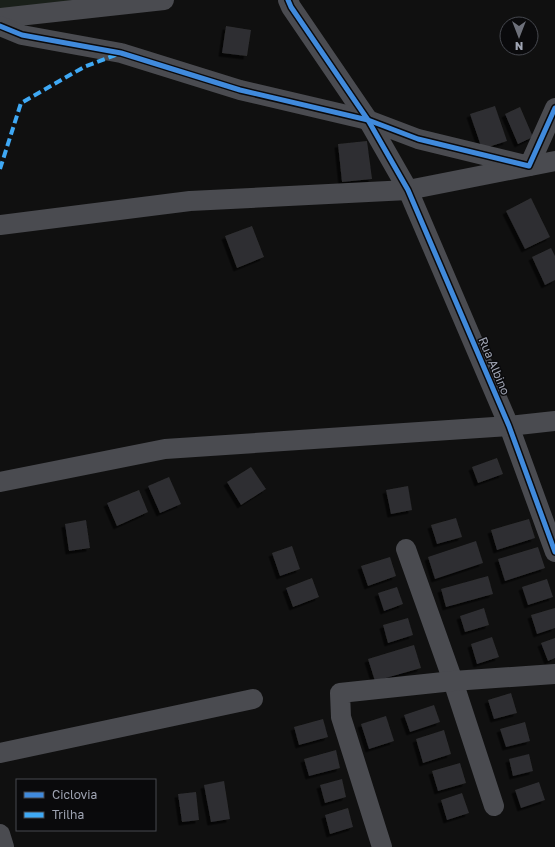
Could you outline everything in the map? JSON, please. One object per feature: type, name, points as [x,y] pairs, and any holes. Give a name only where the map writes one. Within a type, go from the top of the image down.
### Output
[{"type":"street","points":[[0,18],[164,0]]},
{"type":"street","name":"Rua Albino","points":[[288,0],[291,8],[368,120],[408,190],[509,426],[555,552]]},
{"type":"street","points":[[0,26],[22,35],[120,53],[240,90],[368,120],[418,139],[529,166]]},
{"type":"street","points":[[529,166],[555,108]]},
{"type":"street","points":[[0,226],[190,201],[408,190],[555,161]]},
{"type":"street","points":[[0,482],[165,449],[509,426],[555,421]]},
{"type":"street","points":[[406,548],[453,681],[494,806]]},
{"type":"street","points":[[382,847],[341,717],[340,693],[453,681],[555,674]]},
{"type":"street","points":[[0,753],[253,699]]},
{"type":"street","points":[[0,834],[4,847]]},
{"type":"shaded area","points":[[0,0],[170,0],[0,18]]},
{"type":"building","points":[[226,26],[251,30],[247,56],[222,53]]},
{"type":"building","points":[[495,106],[507,141],[482,149],[470,114]]},
{"type":"building","points":[[520,107],[533,137],[518,144],[505,114]]},
{"type":"building","points":[[367,141],[372,179],[342,182],[338,144]]},
{"type":"building","points":[[531,198],[550,237],[525,249],[506,211]]},
{"type":"building","points":[[252,226],[264,257],[237,268],[225,236]]},
{"type":"building","points":[[551,248],[555,256],[555,280],[545,285],[532,257]]},
{"type":"building","points":[[497,458],[503,474],[478,483],[472,467]]},
{"type":"building","points":[[251,467],[266,489],[241,505],[227,482]]},
{"type":"building","points":[[169,477],[181,504],[160,513],[148,486]]},
{"type":"building","points":[[408,486],[412,510],[391,514],[386,490]]},
{"type":"building","points":[[139,490],[148,512],[117,526],[107,503]]},
{"type":"building","points":[[456,518],[462,537],[437,544],[431,525]]},
{"type":"building","points":[[529,519],[535,538],[497,550],[491,530]]},
{"type":"building","points":[[86,520],[90,548],[69,551],[65,524]]},
{"type":"building","points":[[476,541],[483,563],[435,579],[428,557]]},
{"type":"building","points":[[292,546],[300,569],[280,576],[272,553]]},
{"type":"building","points":[[538,547],[545,568],[505,581],[498,559]]},
{"type":"building","points":[[390,557],[396,576],[368,586],[361,566]]},
{"type":"building","points":[[488,576],[493,594],[446,607],[441,589]]},
{"type":"building","points":[[312,578],[319,597],[293,607],[286,588]]},
{"type":"building","points":[[547,579],[553,597],[528,605],[522,587]]},
{"type":"building","points":[[397,587],[403,604],[384,611],[378,593]]},
{"type":"building","points":[[484,608],[489,625],[465,632],[460,616]]},
{"type":"building","points":[[555,608],[555,628],[537,634],[531,615]]},
{"type":"building","points":[[408,618],[413,635],[388,643],[383,625]]},
{"type":"building","points":[[492,637],[499,657],[477,664],[471,644]]},
{"type":"building","points":[[555,638],[555,658],[548,661],[541,643]]},
{"type":"building","points":[[414,645],[421,668],[375,681],[368,659]]},
{"type":"building","points":[[511,693],[517,713],[494,719],[488,700]]},
{"type":"building","points":[[434,705],[440,722],[410,732],[404,715]]},
{"type":"building","points":[[386,716],[394,741],[369,749],[361,724]]},
{"type":"building","points":[[323,719],[328,737],[299,745],[294,727]]},
{"type":"building","points":[[525,722],[530,741],[506,747],[500,729]]},
{"type":"building","points":[[444,730],[451,754],[423,763],[416,739]]},
{"type":"building","points":[[336,750],[340,768],[309,776],[304,759]]},
{"type":"building","points":[[529,754],[533,771],[513,776],[509,759]]},
{"type":"building","points":[[460,763],[466,783],[438,791],[432,771]]},
{"type":"building","points":[[342,779],[346,797],[325,803],[320,785]]},
{"type":"building","points":[[224,781],[230,819],[211,822],[204,785]]},
{"type":"building","points":[[539,782],[545,800],[521,808],[515,790]]},
{"type":"building","points":[[196,792],[199,820],[182,822],[178,794]]},
{"type":"building","points":[[462,793],[469,813],[447,820],[441,800]]},
{"type":"building","points":[[348,808],[353,827],[330,834],[325,815]]},
{"type":"marked path","points":[[0,169],[21,103],[84,67],[118,54]]},
{"type":"cycle path","points":[[288,0],[291,7],[368,120],[408,190],[509,426],[555,552]]},
{"type":"cycle path","points":[[0,26],[22,35],[121,53],[240,90],[368,120],[418,139],[529,166],[555,108]]}]
